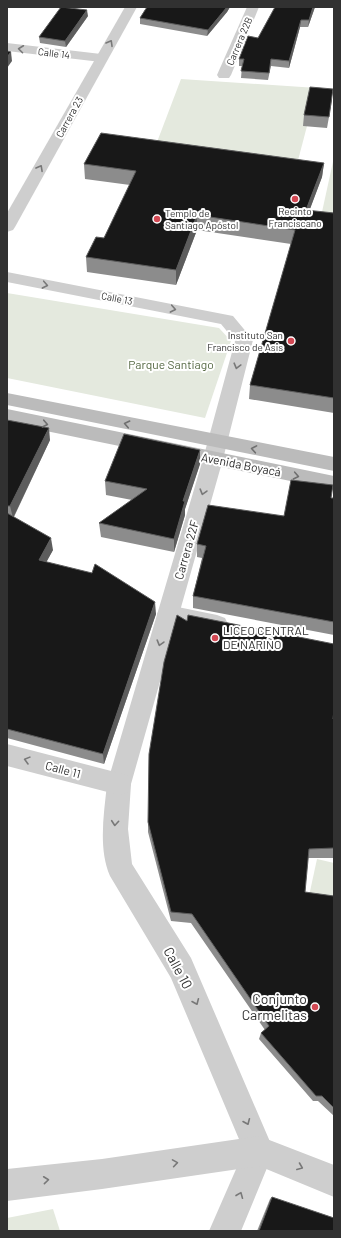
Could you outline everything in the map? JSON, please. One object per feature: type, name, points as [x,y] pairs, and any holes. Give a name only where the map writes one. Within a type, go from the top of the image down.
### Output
[{"type":"main road","name":"Avenida Boyacá","points":[[7,399],[215,451],[334,483]]},
{"type":"main road","name":"Avenida Boyacá","points":[[7,416],[215,451],[334,464]]},
{"type":"street","name":"Carrera 23","points":[[7,227],[19,193],[131,7]]},
{"type":"street","name":"Carrera 22B","points":[[224,75],[253,7]]},
{"type":"street","name":"Calle 14","points":[[7,47],[101,58]]},
{"type":"street","name":"Calle 13","points":[[7,277],[227,320]]},
{"type":"street","name":"Carrera 22F","points":[[119,784],[215,451],[244,340],[227,320]]},
{"type":"street","points":[[168,614],[234,627]]},
{"type":"street","name":"Calle 11","points":[[7,755],[119,784]]},
{"type":"street","name":"Calle 10","points":[[119,784],[115,829],[119,867],[181,968],[259,1151]]},
{"type":"street","points":[[225,1231],[259,1151]]},
{"type":"street","points":[[7,1185],[102,1174],[259,1151],[334,1181]]},
{"type":"green space","points":[[181,79],[317,88],[296,168],[154,150]]},
{"type":"green space","points":[[334,157],[334,224],[320,221]]},
{"type":"green space","name":"Parque Santiago","points":[[7,293],[219,328],[231,341],[205,418],[7,378]]},
{"type":"green space","points":[[317,859],[334,863],[334,900],[309,896]]},
{"type":"green space","points":[[53,1209],[60,1231],[7,1231],[7,1218]]},
{"type":"building","points":[[61,7],[87,10],[65,41],[39,37]]},
{"type":"building","points":[[147,7],[227,7],[208,30],[140,18]]},
{"type":"building","points":[[275,7],[313,7],[309,20],[301,20],[289,61],[271,59],[269,73],[241,71],[244,59],[239,59],[248,36],[258,38]]},
{"type":"building","points":[[7,51],[11,52],[7,57]]},
{"type":"building","points":[[310,87],[333,89],[329,117],[304,115]]},
{"type":"building","points":[[101,133],[324,163],[306,210],[334,213],[334,398],[250,385],[295,230],[197,215],[176,270],[86,257],[96,237],[104,238],[136,171],[84,164]]},
{"type":"building","points":[[7,420],[49,428],[10,506],[7,506]]},
{"type":"building","points":[[124,434],[200,450],[183,501],[185,501],[174,539],[99,523],[147,489],[105,481]]},
{"type":"building","points":[[291,480],[333,485],[331,498],[334,498],[334,622],[193,596],[206,546],[197,544],[208,505],[284,516]]},
{"type":"building","points":[[7,513],[51,538],[39,560],[92,573],[95,564],[155,602],[103,754],[7,729]]},
{"type":"building","points":[[177,615],[187,621],[188,615],[334,644],[334,848],[309,849],[305,892],[334,896],[334,1108],[322,1096],[316,1096],[261,1033],[269,1026],[192,914],[171,912],[148,822],[149,754],[164,662]]},
{"type":"building","points":[[272,1197],[334,1218],[334,1231],[259,1231]]},
{"type":"place","name":"Recinto Franciscano","points":[[295,199]]},
{"type":"place","name":"Templo de Santiago Apóstol","points":[[157,219]]},
{"type":"place","name":"Instituto San Francisco de Asis","points":[[291,341]]},
{"type":"place","name":"LICEO CENTRAL DE NARIÑO","points":[[215,638]]},
{"type":"place","name":"Conjunto Carmelitas","points":[[315,1007]]}]
